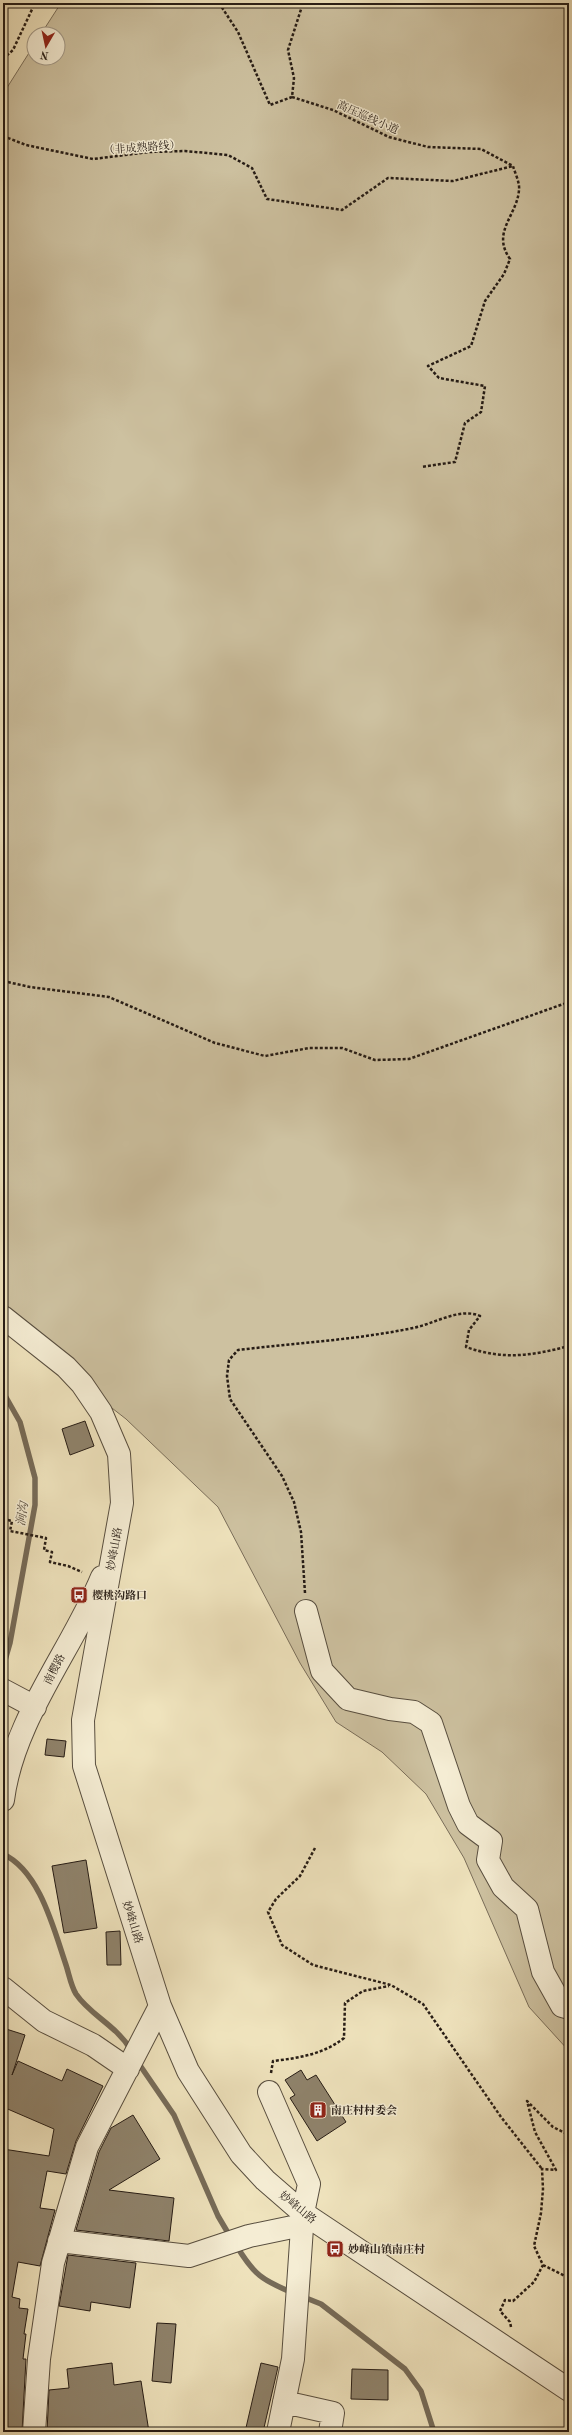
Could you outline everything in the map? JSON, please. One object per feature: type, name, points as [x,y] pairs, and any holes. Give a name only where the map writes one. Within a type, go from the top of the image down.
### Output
[{"type":"street","name":"妙峰山路","points":[[3,1317],[66,1367],[82,1384],[101,1412],[119,1454],[122,1503],[83,1720],[84,1766],[160,2006],[188,2071],[241,2154],[302,2219],[511,2351],[569,2390]]},
{"type":"street","name":"南樱路","points":[[3,1800],[12,1759],[35,1707],[100,1580],[116,1543]]},
{"type":"street","points":[[306,1611],[322,1671],[348,1699],[390,1710],[414,1712],[431,1723],[459,1806],[468,1824],[491,1841],[488,1860],[503,1886],[527,1909],[543,1972],[562,2006],[569,2008]]},
{"type":"street","points":[[5,1691],[35,1707]]},
{"type":"street","points":[[3,1988],[44,2021],[93,2045],[133,2061]]},
{"type":"street","points":[[34,2432],[39,2359],[53,2263],[59,2241],[87,2147],[133,2061],[160,2006]]},
{"type":"street","points":[[269,2092],[309,2184],[302,2219],[293,2359],[278,2432]]},
{"type":"street","points":[[59,2241],[189,2256],[302,2219]]},
{"type":"street","points":[[284,2402],[333,2413],[330,2432]]},
{"type":"path","points":[[3,59],[13,50],[34,3]]},
{"type":"path","points":[[219,3],[238,32],[270,105],[292,97],[294,78],[288,50],[303,3]]},
{"type":"path","name":"高压巡线小道","points":[[292,97],[333,110],[388,137],[428,147],[481,149],[513,166]]},
{"type":"path","name":"（非成熟路线）","points":[[3,136],[26,146],[93,159],[149,152],[185,151],[228,155],[252,168],[267,199],[342,210],[388,178],[453,181],[513,166]]},
{"type":"path","points":[[421,467],[455,462],[465,423],[481,412],[485,386],[439,378],[428,366],[471,346],[485,301],[504,274],[510,259],[503,249],[504,232],[519,190],[513,166]]},
{"type":"path","points":[[3,981],[30,987],[109,997],[215,1043],[265,1056],[309,1048],[342,1048],[375,1060],[409,1059],[569,1002]]},
{"type":"path","points":[[306,1611],[301,1532],[294,1502],[282,1476],[230,1399],[227,1376],[229,1360],[238,1350],[359,1338],[414,1328],[470,1312],[480,1316],[469,1330],[466,1347],[484,1353],[513,1357],[569,1346]]},
{"type":"path","points":[[3,1505],[5,1506],[3,1518],[12,1521],[10,1531],[46,1538],[44,1550],[52,1552],[50,1562],[68,1566]]},
{"type":"path","points":[[314,1848],[300,1876],[276,1899],[268,1912],[282,1945],[313,1965],[392,1985],[423,2004],[501,2117],[542,2169],[543,2189],[541,2213],[534,2246],[543,2265],[569,2278]]},
{"type":"path","points":[[269,2092],[273,2061],[297,2058],[332,2048],[344,2038],[345,2003],[363,1991],[392,1985]]},
{"type":"path","points":[[542,2169],[556,2170],[536,2132],[527,2101],[553,2127],[569,2135]]},
{"type":"path","points":[[511,2351],[510,2322],[500,2311],[505,2300],[513,2301],[534,2282],[543,2265]]},
{"type":"shaded area","points":[[61,3],[569,3],[569,2051],[529,2007],[464,1858],[426,1794],[382,1752],[336,1722],[300,1663],[218,1507],[126,1419],[3,1323],[3,94],[26,58],[26,66],[66,66],[66,26],[46,26]]},
{"type":"building","points":[[85,1421],[94,1446],[70,1455],[62,1429]]},
{"type":"building","points":[[47,1739],[66,1741],[64,1757],[45,1755]]},
{"type":"building","points":[[86,1860],[97,1928],[64,1933],[52,1866]]},
{"type":"building","points":[[120,1931],[121,1965],[107,1965],[106,1932]]},
{"type":"building","points":[[3,2028],[25,2035],[12,2075],[18,2061],[62,2081],[67,2069],[103,2086],[76,2141],[66,2174],[47,2171],[40,2208],[55,2210],[40,2266],[18,2262],[12,2297],[20,2299],[19,2308],[28,2309],[24,2334],[26,2334],[23,2359],[26,2359],[22,2432],[3,2432],[3,2149],[49,2156],[54,2129],[3,2107]]},
{"type":"building","name":"南庄村村委会","points":[[301,2070],[307,2080],[316,2075],[346,2122],[317,2141],[290,2098],[295,2095],[285,2080]]},
{"type":"building","points":[[133,2115],[160,2159],[109,2190],[174,2198],[169,2241],[76,2230],[99,2152],[111,2128]]},
{"type":"building","points":[[68,2255],[136,2263],[130,2308],[91,2302],[90,2311],[59,2306]]},
{"type":"building","points":[[157,2323],[176,2324],[171,2383],[152,2381]]},
{"type":"building","points":[[112,2363],[114,2385],[141,2381],[149,2432],[47,2432],[49,2390],[69,2388],[67,2369]]},
{"type":"building","points":[[261,2363],[278,2367],[263,2432],[245,2432]]},
{"type":"building","points":[[352,2369],[388,2370],[388,2400],[351,2399]]},
{"type":"waterway","name":"涧沟","points":[[3,1392],[20,1422],[35,1478],[35,1505],[10,1643],[3,1667]]},
{"type":"waterway","points":[[3,1854],[16,1862],[36,1887],[51,1919],[74,1991],[88,2008],[125,2041],[131,2050]]},
{"type":"waterway","points":[[137,2061],[174,2115],[218,2216],[231,2238]]},
{"type":"waterway","points":[[236,2245],[254,2270],[266,2280],[293,2293]]},
{"type":"waterway","points":[[301,2296],[321,2304],[405,2369],[421,2391],[434,2432]]},
{"type":"place","name":"樱桃沟路口","points":[[79,1595]]},
{"type":"place","name":"南庄村村委会","points":[[318,2110]]},
{"type":"place","name":"妙峰山镇南庄村","points":[[335,2249]]}]
